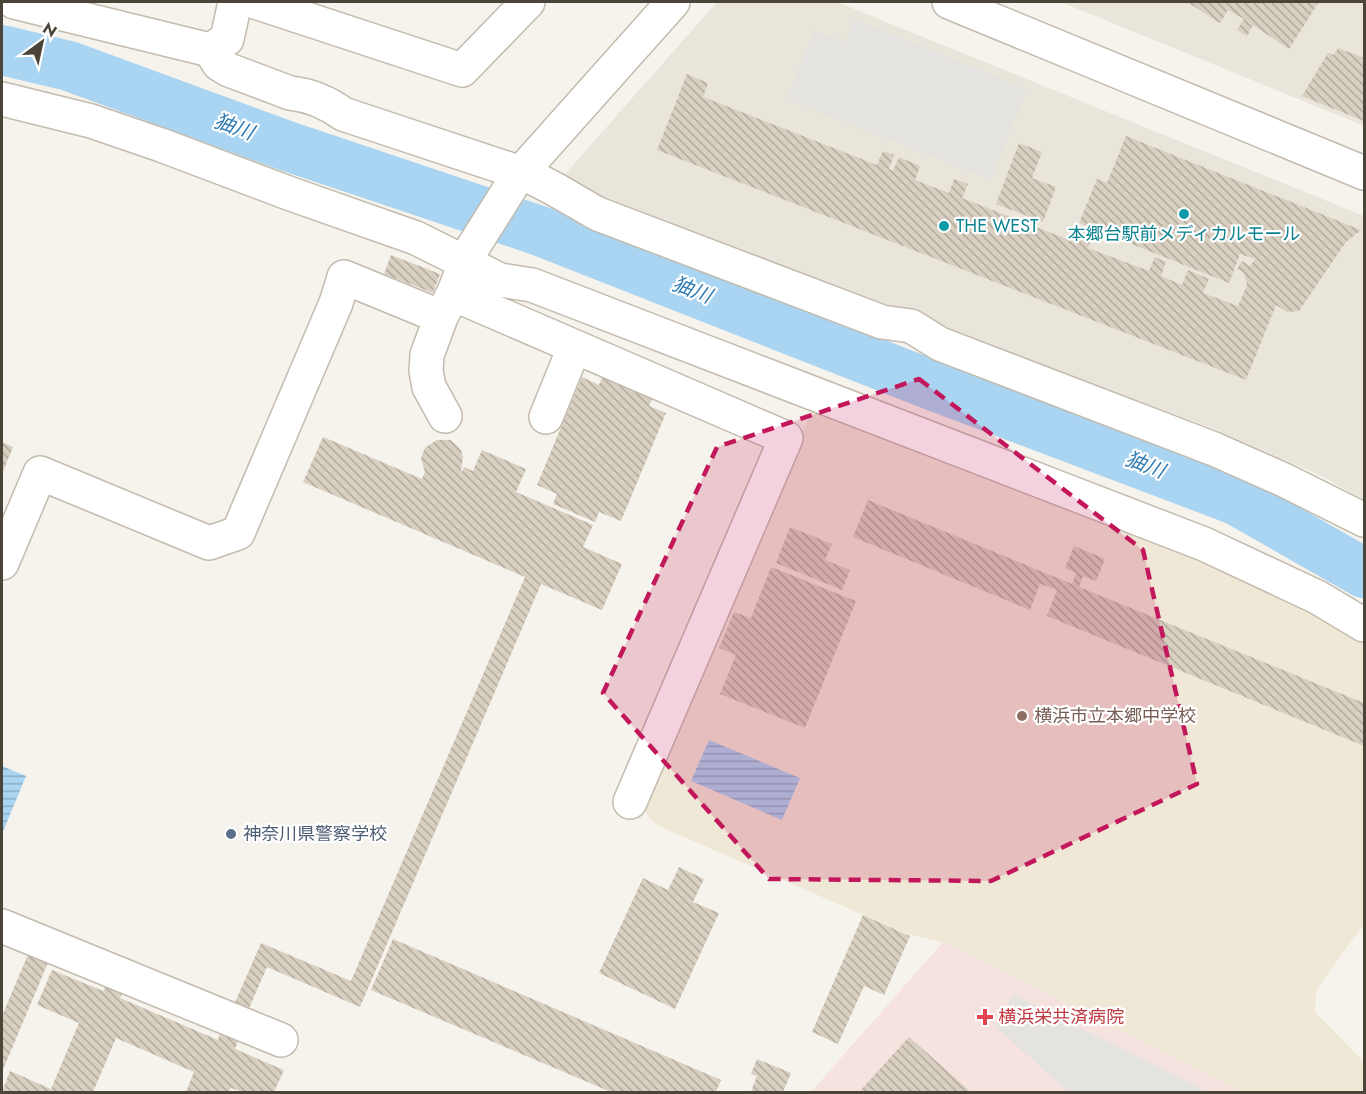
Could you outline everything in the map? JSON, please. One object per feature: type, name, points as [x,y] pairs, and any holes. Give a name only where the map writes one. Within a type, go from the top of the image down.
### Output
[{"type":"street","points":[[14,2],[210,50],[219,64],[229,70],[290,93],[300,94],[333,107],[343,114],[545,182],[568,198],[598,213],[882,322],[911,326],[940,344],[1214,449],[1365,520]]},
{"type":"street","points":[[210,50],[227,39],[235,2]]},
{"type":"street","points":[[255,2],[462,70],[528,2]]},
{"type":"street","points":[[445,416],[429,387],[426,371],[428,355],[468,258],[519,175],[673,2]]},
{"type":"street","points":[[949,2],[1365,173]]},
{"type":"street","points":[[2,99],[91,121],[468,258],[500,280],[532,285],[1203,544],[1317,597],[1365,625]]},
{"type":"street","points":[[2,563],[40,473],[208,543],[238,533],[336,303],[349,264],[447,306],[574,348],[786,438],[630,802]]},
{"type":"street","points":[[546,417],[574,348]]},
{"type":"street","points":[[2,926],[281,1040]]},
{"type":"highlighted area","points":[[919,379],[1143,550],[1197,784],[991,881],[769,879],[603,693],[717,447]]},
{"type":"shaded area","points":[[717,2],[837,2],[1364,216],[1364,501],[1324,477],[1212,428],[915,319],[559,181]]},
{"type":"shaded area","points":[[1061,2],[1364,2],[1364,126]]},
{"type":"shaded area","points":[[854,19],[1027,89],[991,180],[787,99],[814,30],[845,42]]},
{"type":"shaded area","name":"横浜市立本郷中学校","points":[[815,403],[1204,552],[1364,634],[1364,924],[1316,990],[1315,1012],[1364,1062],[1364,1092],[1242,1092],[943,942],[910,935],[663,828],[647,815],[644,807],[645,798]]},
{"type":"shaded area","name":"横浜栄共済病院","points":[[943,942],[1242,1092],[811,1092]]},
{"type":"shaded area","points":[[1013,994],[1208,1092],[1068,1092],[996,1027]]},
{"type":"water","points":[[709,740],[800,778],[782,820],[691,781]]},
{"type":"water","points":[[2,766],[26,776],[2,834]]},
{"type":"building","points":[[1187,2],[1264,2],[1267,4],[1268,2],[1319,2],[1289,49],[1253,25],[1247,36],[1237,30],[1244,19],[1228,10],[1220,23]]},
{"type":"building","points":[[1338,48],[1364,58],[1364,121],[1302,96],[1328,53],[1334,55]]},
{"type":"building","name":"THE WEST","points":[[687,74],[708,83],[703,97],[877,165],[883,151],[894,155],[889,169],[893,171],[899,157],[920,166],[915,180],[949,193],[954,179],[968,184],[962,198],[1077,243],[1082,229],[1094,234],[1088,248],[1149,271],[1155,257],[1166,262],[1161,276],[1182,285],[1188,270],[1209,279],[1203,293],[1238,306],[1247,285],[1244,273],[1237,269],[1242,261],[1250,266],[1255,259],[1240,254],[1229,283],[1079,223],[1097,179],[1107,183],[1126,136],[1361,230],[1346,242],[1299,311],[1287,312],[1276,305],[1246,380],[657,150]]},
{"type":"building","points":[[1019,143],[1042,152],[1032,178],[1056,187],[1043,222],[996,204]]},
{"type":"building","points":[[391,255],[440,274],[433,293],[384,274]]},
{"type":"building","points":[[603,375],[653,397],[649,406],[666,413],[621,521],[599,512],[595,522],[553,504],[557,494],[537,485],[582,377],[599,385]]},
{"type":"building","points":[[323,437],[422,479],[425,472],[421,459],[423,452],[426,447],[437,440],[451,440],[461,450],[462,472],[464,467],[473,471],[482,450],[526,469],[516,492],[593,525],[583,547],[622,564],[602,610],[541,584],[360,1007],[267,967],[236,1038],[50,958],[2,1072],[2,1016],[35,938],[227,1021],[261,943],[351,981],[525,577],[303,482]]},
{"type":"building","points":[[2,442],[13,447],[2,474]]},
{"type":"building","points":[[868,500],[1072,584],[1076,573],[1065,568],[1074,546],[1105,559],[1096,581],[1083,576],[1079,587],[1364,703],[1364,746],[1047,616],[1057,590],[1040,584],[1030,610],[853,537]]},
{"type":"building","points":[[790,527],[832,544],[825,560],[850,570],[842,590],[776,563]]},
{"type":"building","points":[[771,567],[856,601],[805,728],[720,694],[736,655],[719,648],[734,612],[751,618]]},
{"type":"building","points":[[679,867],[704,879],[693,902],[719,913],[675,1009],[599,973],[643,878],[668,890]]},
{"type":"building","points":[[863,915],[910,936],[884,995],[864,986],[838,1044],[812,1032]]},
{"type":"building","points":[[393,939],[721,1080],[716,1092],[611,1092],[371,990]]},
{"type":"building","points":[[52,970],[103,991],[106,985],[123,992],[120,998],[218,1040],[220,1034],[238,1041],[235,1049],[284,1070],[274,1092],[242,1092],[231,1088],[229,1092],[186,1092],[194,1072],[116,1038],[93,1092],[2,1092],[10,1071],[51,1089],[79,1023],[37,1005]]},
{"type":"building","points":[[909,1037],[971,1092],[859,1092]]},
{"type":"building","points":[[757,1059],[791,1073],[783,1092],[751,1092],[757,1076],[751,1074]]},
{"type":"waterway","name":"㹨川","points":[[2,50],[69,66],[287,146],[540,231],[929,384],[1236,500],[1364,573]]},
{"type":"place","name":"本郷台駅前メディカルモール","points":[[1184,214]]},
{"type":"place","name":"THE WEST","points":[[944,226]]},
{"type":"place","name":"横浜市立本郷中学校","points":[[1022,716]]},
{"type":"place","name":"神奈川県警察学校","points":[[231,834]]},
{"type":"place","name":"横浜栄共済病院","points":[[985,1017]]}]
